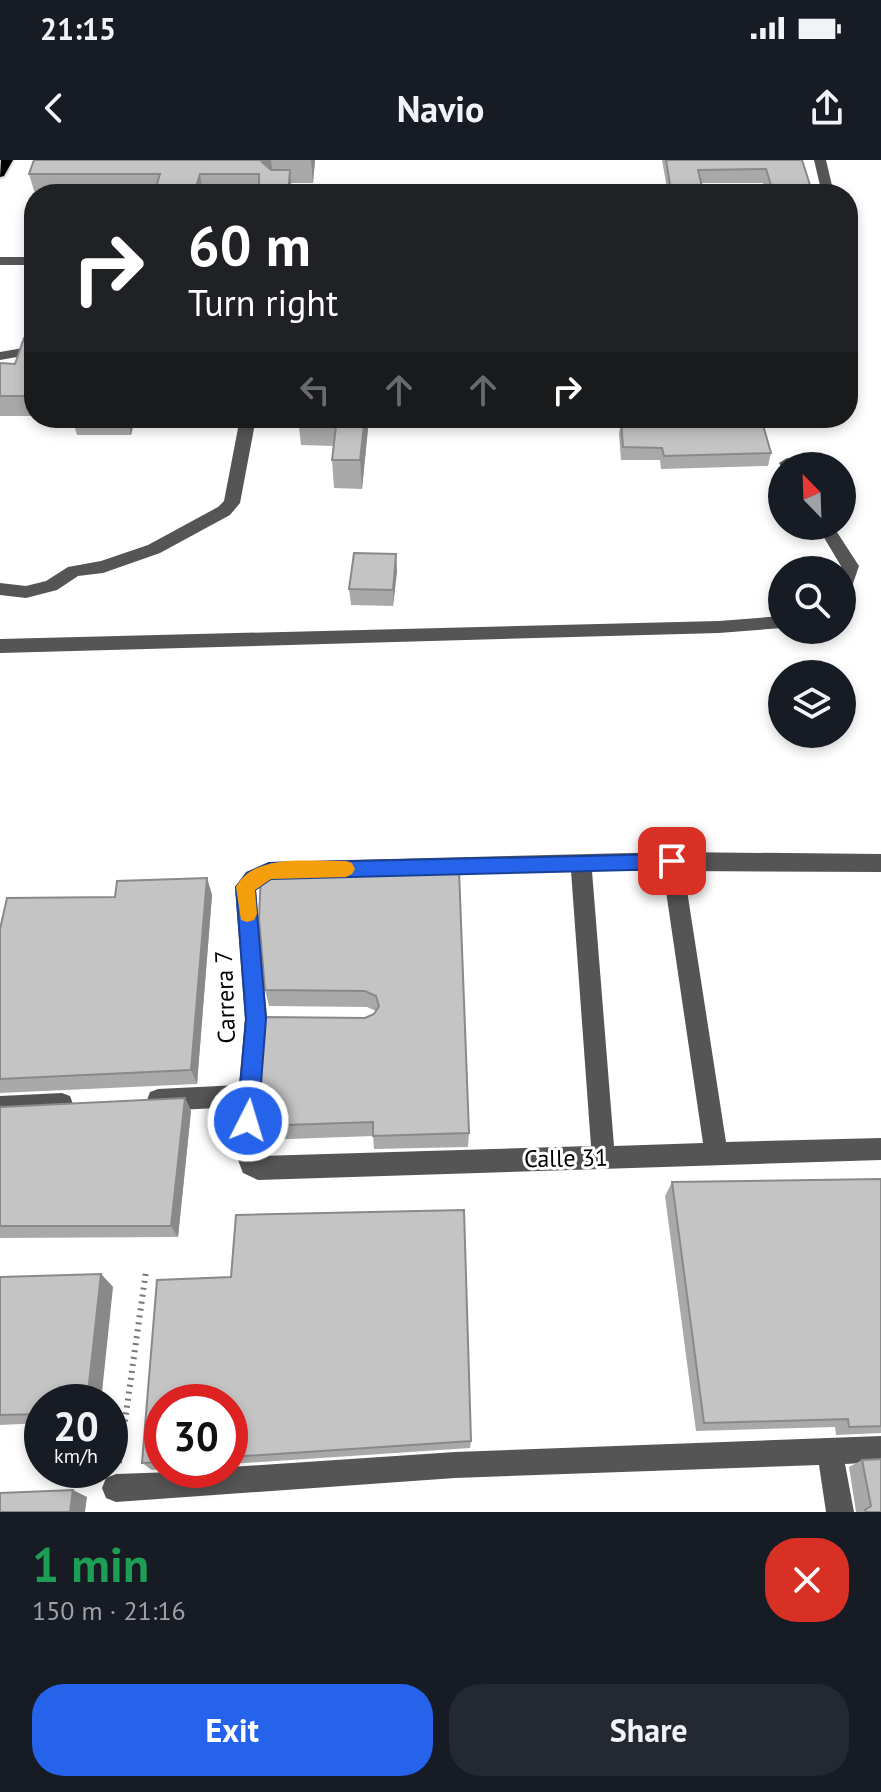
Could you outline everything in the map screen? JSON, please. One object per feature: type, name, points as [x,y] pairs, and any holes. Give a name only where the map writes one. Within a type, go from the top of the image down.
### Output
[{"type":"main road","points":[[0,173],[7,160]]},
{"type":"street","points":[[820,160],[826,184]]},
{"type":"street","points":[[0,261],[24,261]]},
{"type":"street","points":[[0,356],[24,352]]},
{"type":"street","points":[[0,589],[26,592],[51,586],[74,571],[103,567],[154,549],[224,511],[232,503],[246,428]]},
{"type":"street","points":[[0,646],[768,623]]},
{"type":"street","points":[[672,861],[716,1154]]},
{"type":"street","points":[[603,1157],[581,862],[881,863]]},
{"type":"street","name":"Carrera 7","points":[[251,1165],[245,1147],[250,1095],[264,1019],[245,887],[253,878],[269,871],[581,862]]},
{"type":"street","points":[[140,1100],[250,1095]]},
{"type":"street","points":[[0,1107],[78,1103]]},
{"type":"street","name":"Calle 31","points":[[251,1165],[258,1168],[881,1149]]},
{"type":"street","points":[[128,1487],[455,1465],[881,1449]]},
{"type":"street","points":[[830,1453],[840,1512]]},
{"type":"path","points":[[128,1401],[146,1271]]},
{"type":"building","points":[[34,160],[265,160],[262,162],[271,170],[290,170],[289,184],[259,184],[259,174],[200,174],[197,184],[157,184],[160,174],[29,174]]},
{"type":"building","points":[[666,160],[802,160],[810,184],[771,184],[766,169],[698,170],[701,184],[670,184]]},
{"type":"building","points":[[24,338],[24,396],[0,396],[0,363],[15,364]]},
{"type":"building","points":[[336,428],[364,428],[360,460],[332,460]]},
{"type":"building","points":[[622,428],[764,428],[771,452],[664,456],[662,448],[623,447]]},
{"type":"building","points":[[354,553],[396,554],[393,590],[349,589]]},
{"type":"building","points":[[349,868],[349,872],[459,870],[469,1133],[373,1136],[373,1122],[256,1126],[265,1017],[365,1018],[374,1014],[379,1006],[376,996],[365,991],[265,990],[259,918],[261,874]]},
{"type":"building","points":[[207,878],[191,1070],[0,1079],[0,929],[7,898],[115,897],[117,881]]},
{"type":"building","points":[[185,1098],[171,1226],[0,1226],[0,1107]]},
{"type":"building","points":[[881,1179],[881,1426],[849,1427],[848,1419],[704,1423],[672,1182]]},
{"type":"building","points":[[464,1210],[471,1441],[248,1456],[248,1384],[148,1384],[157,1280],[231,1277],[236,1215]]},
{"type":"building","points":[[101,1274],[89,1384],[24,1384],[24,1414],[0,1415],[0,1277]]},
{"type":"building","points":[[881,1459],[881,1512],[866,1512],[871,1506],[862,1460]]},
{"type":"building","points":[[73,1490],[70,1512],[0,1512],[0,1493]]},
{"type":"slow traffic","points":[[247,914],[245,887],[253,878],[269,871],[346,869]]},
{"type":"route","points":[[248,1121],[256,1019],[245,887],[253,878],[269,871],[672,861]]}]
